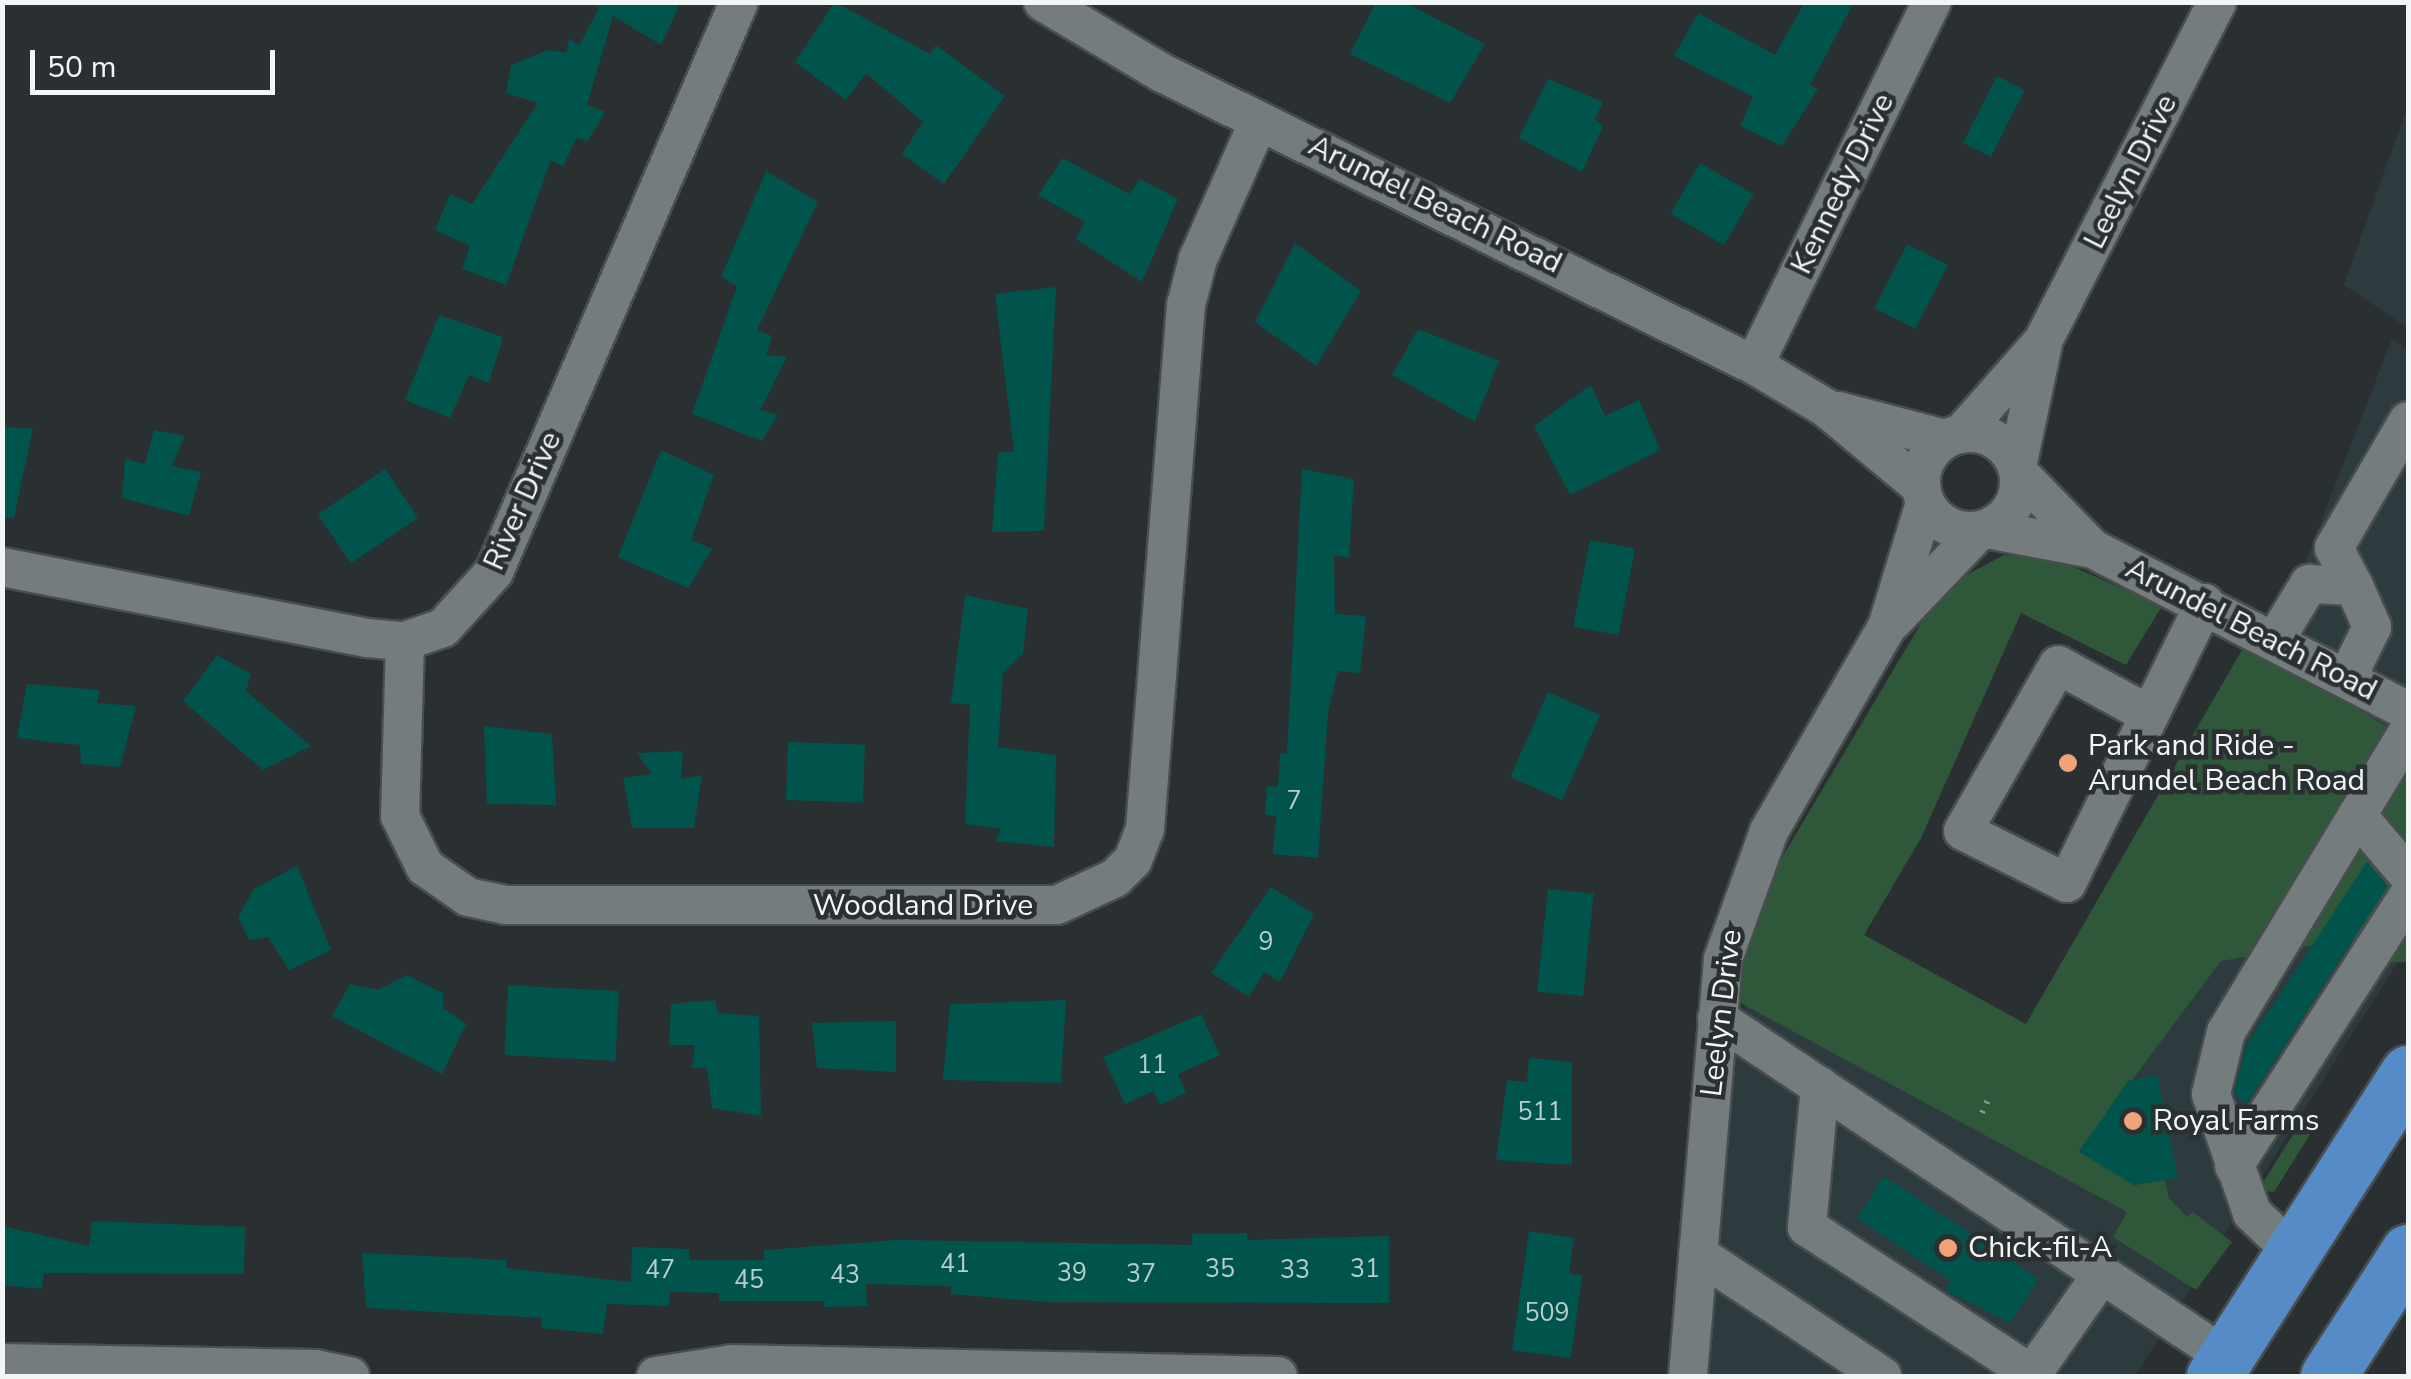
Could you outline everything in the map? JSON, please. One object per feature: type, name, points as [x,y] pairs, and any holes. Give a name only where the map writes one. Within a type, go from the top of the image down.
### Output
[{"type":"highway","points":[[2220,1367],[2408,1073]]},
{"type":"highway","points":[[2328,1376],[2406,1261]]},
{"type":"street","name":"River Drive","points":[[405,641],[443,628],[494,572],[739,2]]},
{"type":"street","name":"Arundel Beach Road","points":[[1044,2],[1259,121],[1754,365],[1826,408],[1923,495]]},
{"type":"street","name":"Kennedy Drive","points":[[1754,365],[1932,2]]},
{"type":"street","name":"Leelyn Drive","points":[[2018,470],[2043,341],[2217,2]]},
{"type":"street","name":"Woodland Drive","points":[[405,641],[400,816],[425,867],[468,896],[506,905],[1057,906],[1115,878],[1133,860],[1145,829],[1186,305],[1198,259],[1259,121]]},
{"type":"street","name":"Leelyn Drive","points":[[1953,436],[2043,341]]},
{"type":"street","name":"Arundel Beach Road","points":[[1826,408],[1953,436]]},
{"type":"street","points":[[2346,678],[2372,627],[2334,548],[2344,523],[2408,421]]},
{"type":"street","points":[[1953,436],[2001,444],[2018,470],[2016,501],[1983,530],[1948,526],[1923,495],[1926,460],[1953,436]]},
{"type":"street","name":"Arundel Beach Road","points":[[2018,470],[2093,549]]},
{"type":"street","name":"Leelyn Drive","points":[[1688,1376],[1717,1018],[1741,892],[1887,627],[1923,495]]},
{"type":"street","name":"Arundel Beach Road","points":[[1983,530],[2093,549],[2205,603],[2408,711]]},
{"type":"street","name":"Leelyn Drive","points":[[1887,627],[1983,530]]},
{"type":"street","points":[[2,566],[405,641]]},
{"type":"street","points":[[2275,640],[2309,584],[2354,586]]},
{"type":"street","points":[[2148,714],[2058,665],[1963,830],[2067,883],[2205,603]]},
{"type":"street","points":[[2293,1252],[2252,1213],[2211,1094],[2226,1032],[2408,732]]},
{"type":"street","points":[[2357,815],[2408,875]]},
{"type":"street","points":[[2234,1166],[2408,896]]},
{"type":"street","points":[[1717,1018],[2100,1277],[2220,1367]]},
{"type":"street","points":[[1820,1086],[1807,1226],[2032,1374],[2100,1277]]},
{"type":"street","points":[[1698,1254],[1882,1376]]},
{"type":"street","points":[[2,1364],[57,1370],[350,1376]]},
{"type":"street","points":[[656,1376],[732,1364],[1278,1376]]},
{"type":"path","points":[[1982,1114],[1990,1096]]},
{"type":"shaded area","points":[[2408,105],[2408,328],[2344,285]]},
{"type":"shaded area","points":[[2392,339],[2408,350],[2408,946],[2135,1376],[1676,1376],[1748,989],[2054,1158],[2285,614]]},
{"type":"green space","points":[[2004,555],[2053,558],[2162,606],[2126,665],[2021,613],[1921,838],[1864,935],[2026,1024],[2246,643],[2408,739],[2408,962],[2373,963],[2352,939],[2221,961],[2079,1151],[2134,1185],[2165,1180],[2169,1198],[2187,1217],[2193,1212],[2232,1242],[2196,1290],[2113,1237],[2127,1212],[1737,1001],[1733,940],[1942,588]]},
{"type":"green space","points":[[2299,1125],[2311,1133],[2274,1192],[2266,1191],[2264,1181]]},
{"type":"building","points":[[589,2],[681,2],[661,45],[613,16],[587,105],[605,112],[588,141],[576,138],[563,167],[551,160],[506,285],[462,269],[470,246],[435,230],[450,194],[472,204],[538,103],[506,93],[511,65],[548,50],[566,53],[569,38],[579,46],[599,8]]},
{"type":"building","points":[[835,2],[930,54],[936,45],[1005,96],[944,184],[902,154],[923,122],[866,73],[846,100],[795,62]]},
{"type":"building","points":[[1376,2],[1404,2],[1485,44],[1450,103],[1350,54]]},
{"type":"building","points":[[1805,2],[1854,2],[1810,85],[1818,89],[1782,146],[1740,126],[1753,97],[1674,56],[1698,13],[1775,55]]},
{"type":"building","points":[[1997,76],[2025,90],[1991,157],[1963,143]]},
{"type":"building","points":[[1548,79],[1603,102],[1595,119],[1603,126],[1582,172],[1519,138]]},
{"type":"building","points":[[1063,158],[1129,194],[1140,179],[1178,199],[1142,282],[1076,239],[1085,222],[1038,195]]},
{"type":"building","points":[[1700,163],[1754,194],[1724,245],[1670,214]]},
{"type":"building","points":[[766,171],[818,202],[757,330],[772,336],[766,355],[787,357],[760,410],[778,415],[762,441],[692,414],[737,286],[721,277]]},
{"type":"building","points":[[1295,243],[1361,291],[1316,366],[1255,322]]},
{"type":"building","points":[[1907,244],[1948,265],[1915,329],[1874,308]]},
{"type":"building","points":[[1056,287],[1044,531],[992,532],[998,453],[1014,451],[995,294]]},
{"type":"building","points":[[439,315],[503,337],[489,383],[469,375],[450,418],[405,400]]},
{"type":"building","points":[[1418,329],[1499,361],[1475,422],[1392,375]]},
{"type":"building","points":[[1591,385],[1605,416],[1639,400],[1660,450],[1570,495],[1534,426]]},
{"type":"building","points":[[2,427],[33,428],[14,518],[2,517]]},
{"type":"building","points":[[154,430],[185,436],[172,466],[201,472],[189,516],[122,498],[125,459],[145,464]]},
{"type":"building","points":[[661,450],[714,475],[691,540],[712,549],[688,588],[618,557]]},
{"type":"building","points":[[385,469],[418,518],[351,563],[318,514]]},
{"type":"building","points":[[1302,469],[1354,479],[1349,557],[1334,556],[1335,614],[1366,616],[1360,673],[1338,671],[1328,712],[1318,858],[1273,854],[1276,816],[1265,815],[1267,786],[1278,787],[1280,754],[1287,754]]},
{"type":"building","points":[[1590,540],[1635,549],[1618,635],[1573,626]]},
{"type":"building","points":[[965,595],[1028,609],[1023,654],[1003,673],[998,747],[1056,755],[1054,847],[996,841],[1001,829],[965,824],[970,705],[951,703]]},
{"type":"building","points":[[217,655],[251,674],[246,691],[311,746],[263,770],[183,701]]},
{"type":"building","points":[[27,684],[100,690],[97,703],[136,706],[120,767],[81,764],[80,745],[17,738]]},
{"type":"building","points":[[1548,692],[1600,715],[1562,800],[1510,777]]},
{"type":"building","points":[[484,726],[552,734],[556,805],[487,804]]},
{"type":"building","points":[[788,742],[865,745],[863,803],[786,800]]},
{"type":"building","points":[[683,751],[681,779],[702,775],[694,828],[632,828],[623,778],[652,774],[637,753]]},
{"type":"building","name":"Royal Farms","points":[[2367,862],[2388,886],[2246,1105],[2234,1093],[2246,1046]]},
{"type":"building","points":[[297,866],[331,950],[289,970],[268,937],[249,940],[238,917],[254,889]]},
{"type":"building","points":[[1271,887],[1314,914],[1280,982],[1264,972],[1249,997],[1211,973]]},
{"type":"building","points":[[1548,889],[1594,894],[1583,996],[1537,991]]},
{"type":"building","points":[[407,975],[443,993],[443,1008],[466,1024],[442,1074],[332,1016],[350,984],[378,990]]},
{"type":"building","points":[[508,985],[619,991],[615,1061],[504,1055]]},
{"type":"building","points":[[715,1000],[718,1013],[759,1016],[761,1116],[712,1108],[707,1068],[692,1068],[695,1045],[669,1045],[671,1004]]},
{"type":"building","points":[[1066,1000],[1061,1083],[943,1080],[950,1004]]},
{"type":"building","points":[[1201,1014],[1220,1055],[1178,1074],[1186,1093],[1160,1105],[1154,1091],[1125,1104],[1103,1057]]},
{"type":"building","points":[[896,1021],[896,1072],[817,1068],[812,1023]]},
{"type":"building","points":[[1529,1058],[1572,1062],[1572,1165],[1496,1160],[1507,1080],[1527,1082]]},
{"type":"building","name":"Royal Farms","points":[[2157,1075],[2178,1178],[2134,1185],[2079,1152],[2128,1081]]},
{"type":"building","name":"Chick-fil-A","points":[[1884,1176],[2039,1279],[2010,1323],[1945,1290],[1951,1281],[1857,1218]]},
{"type":"building","points":[[92,1221],[245,1227],[244,1274],[44,1273],[42,1289],[2,1285],[2,1226],[89,1246]]},
{"type":"building","points":[[1529,1231],[1574,1238],[1569,1274],[1582,1275],[1571,1358],[1512,1350]]},
{"type":"building","points":[[1247,1233],[1247,1240],[1389,1236],[1389,1303],[1046,1302],[951,1294],[951,1286],[866,1284],[867,1306],[824,1307],[824,1301],[719,1301],[719,1293],[670,1292],[669,1306],[607,1304],[603,1334],[541,1328],[542,1318],[366,1308],[362,1253],[507,1260],[506,1268],[631,1282],[632,1247],[689,1249],[689,1260],[764,1260],[764,1250],[897,1240],[1192,1245],[1192,1234]]},
{"type":"place","name":"Park and Ride - Arundel Beach Road","points":[[2068,763]]},
{"type":"place","name":"Royal Farms","points":[[2133,1121]]},
{"type":"place","name":"Chick-fil-A","points":[[1948,1248]]}]
